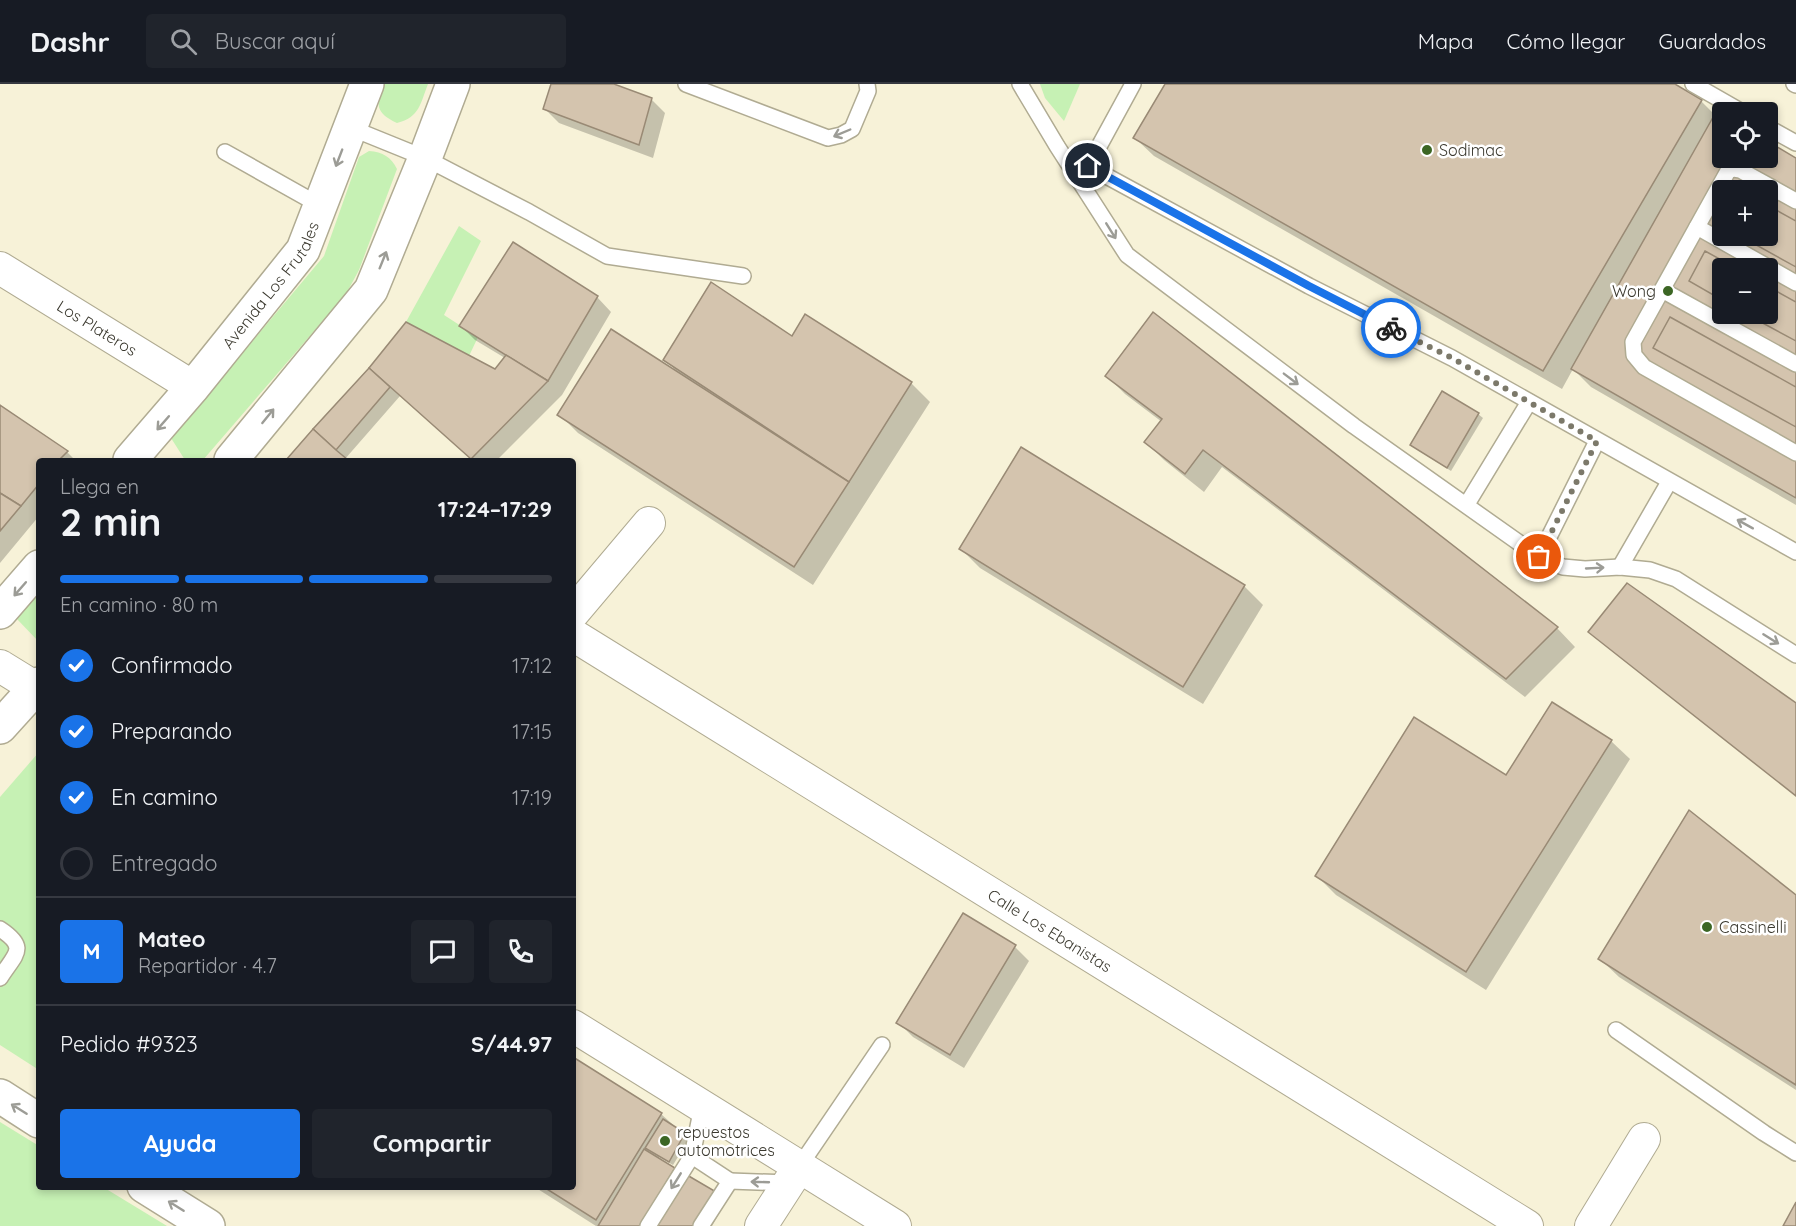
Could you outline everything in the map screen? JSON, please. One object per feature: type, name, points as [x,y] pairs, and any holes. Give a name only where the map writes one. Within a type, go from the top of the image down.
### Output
[{"type":"main road","name":"Avenida Los Frutales","points":[[132,458],[193,387],[303,250],[368,84]]},
{"type":"main road","points":[[233,458],[371,290],[453,84]]},
{"type":"main road","points":[[0,612],[36,570]]},
{"type":"main road","points":[[0,727],[36,689]]},
{"type":"main road","points":[[0,1096],[36,1119]]},
{"type":"main road","points":[[150,1190],[208,1226]]},
{"type":"street","name":"Los Plateros","points":[[0,268],[193,387]]},
{"type":"street","points":[[576,609],[649,523]]},
{"type":"street","name":"Calle Los Ebanistas","points":[[576,636],[1527,1226]]},
{"type":"street","points":[[0,666],[36,686]]},
{"type":"street","points":[[576,1028],[702,1107],[794,1175],[894,1226]]},
{"type":"street","points":[[1591,1226],[1644,1138]]},
{"type":"street","points":[[761,1226],[794,1175]]},
{"type":"lane","points":[[686,84],[828,138],[852,129],[868,91],[867,84]]},
{"type":"lane","points":[[1020,84],[1119,244],[1132,259],[1354,426],[1539,557],[1563,567],[1585,569],[1620,567],[1650,570],[1677,579],[1796,655]]},
{"type":"lane","points":[[1080,182],[1133,84]]},
{"type":"lane","points":[[1693,84],[1724,102]]},
{"type":"lane","points":[[351,128],[425,158],[607,256],[743,276]]},
{"type":"lane","points":[[1778,133],[1796,143]]},
{"type":"lane","points":[[225,152],[321,206]]},
{"type":"lane","points":[[1088,166],[1309,286],[1452,358],[1796,552]]},
{"type":"lane","points":[[1796,201],[1740,170],[1728,171],[1634,342],[1634,355],[1644,367],[1796,453]]},
{"type":"lane","points":[[1697,227],[1796,283]]},
{"type":"lane","points":[[1662,290],[1796,364]]},
{"type":"lane","points":[[1467,504],[1529,402]]},
{"type":"lane","points":[[1539,557],[1597,441]]},
{"type":"lane","points":[[1620,567],[1669,482]]},
{"type":"lane","points":[[0,929],[18,944],[18,951],[0,978]]},
{"type":"lane","points":[[1616,1030],[1796,1153]]},
{"type":"lane","points":[[692,1156],[730,1180],[794,1175],[882,1045]]},
{"type":"lane","points":[[648,1226],[692,1156],[702,1107]]},
{"type":"lane","points":[[701,1226],[730,1180]]},
{"type":"green space","points":[[384,84],[428,84],[415,113],[397,123],[385,116],[379,108],[379,98]]},
{"type":"green space","points":[[1040,84],[1080,84],[1064,121],[1045,98]]},
{"type":"green space","points":[[369,151],[378,153],[392,161],[397,169],[359,270],[346,294],[205,458],[184,458],[171,438],[324,256],[359,157]]},
{"type":"green space","points":[[459,226],[481,241],[444,315],[478,337],[469,356],[406,322]]},
{"type":"green space","points":[[36,595],[36,639],[16,618]]},
{"type":"green space","points":[[36,755],[36,1068],[0,1045],[0,797]]},
{"type":"green space","points":[[0,1122],[36,1144],[36,1190],[108,1190],[167,1226],[0,1226]]},
{"type":"building","points":[[551,84],[614,84],[652,98],[639,145],[543,109]]},
{"type":"building","points":[[1165,84],[1675,84],[1702,100],[1543,371],[1133,138]]},
{"type":"building","name":"Wong","points":[[1712,119],[1712,168],[1778,168],[1778,147],[1796,158],[1796,498],[1571,369]]},
{"type":"building","points":[[1778,211],[1796,221],[1796,267],[1758,246],[1778,246]]},
{"type":"building","points":[[513,242],[598,296],[548,381],[459,326]]},
{"type":"building","points":[[1705,251],[1718,258],[1712,258],[1712,294],[1689,281]]},
{"type":"building","points":[[711,282],[792,336],[805,314],[912,382],[849,482],[663,360]]},
{"type":"building","points":[[1778,292],[1796,302],[1796,341],[1765,324],[1778,324]]},
{"type":"building","points":[[1153,312],[1558,627],[1506,679],[1203,450],[1185,474],[1144,442],[1162,419],[1105,376]]},
{"type":"building","points":[[1670,317],[1796,387],[1796,427],[1653,348]]},
{"type":"building","points":[[406,322],[495,369],[506,355],[548,381],[470,458],[369,368]]},
{"type":"building","points":[[611,329],[849,482],[794,567],[557,415]]},
{"type":"building","points":[[369,368],[390,387],[336,450],[313,429]]},
{"type":"building","points":[[1442,391],[1479,413],[1447,468],[1410,445]]},
{"type":"building","points":[[0,405],[68,451],[61,458],[36,458],[36,488],[21,506],[0,493]]},
{"type":"building","points":[[313,429],[346,458],[288,458]]},
{"type":"building","points":[[1021,447],[1245,585],[1183,687],[959,549]]},
{"type":"building","points":[[0,493],[21,506],[0,531]]},
{"type":"building","points":[[1627,583],[1796,703],[1796,796],[1588,632]]},
{"type":"building","points":[[1552,702],[1612,740],[1466,972],[1315,876],[1414,717],[1506,775]]},
{"type":"building","name":"Cassinelli","points":[[1689,810],[1796,895],[1796,1085],[1598,959]]},
{"type":"building","points":[[963,913],[1016,945],[950,1055],[896,1023]]},
{"type":"building","points":[[576,1059],[662,1113],[596,1220],[548,1190],[576,1190]]},
{"type":"building","name":"repuestos automotrices","points":[[663,1119],[685,1133],[669,1162],[645,1148]]},
{"type":"building","points":[[644,1149],[675,1168],[640,1226],[598,1226]]},
{"type":"building","points":[[687,1175],[723,1196],[705,1226],[657,1226]]},
{"type":"building","points":[[1796,1202],[1796,1226],[1783,1226]]},
{"type":"way so far","points":[[1391,328],[1452,358],[1597,441],[1539,557]]},
{"type":"place","name":"Sodimac","points":[[1427,150]]},
{"type":"place","name":"Wong","points":[[1668,291]]},
{"type":"place","name":"Cassinelli","points":[[1707,927]]},
{"type":"place","name":"repuestos automotrices","points":[[665,1141]]},
{"type":"route","points":[[1088,166],[1353,310],[1391,328]]}]
